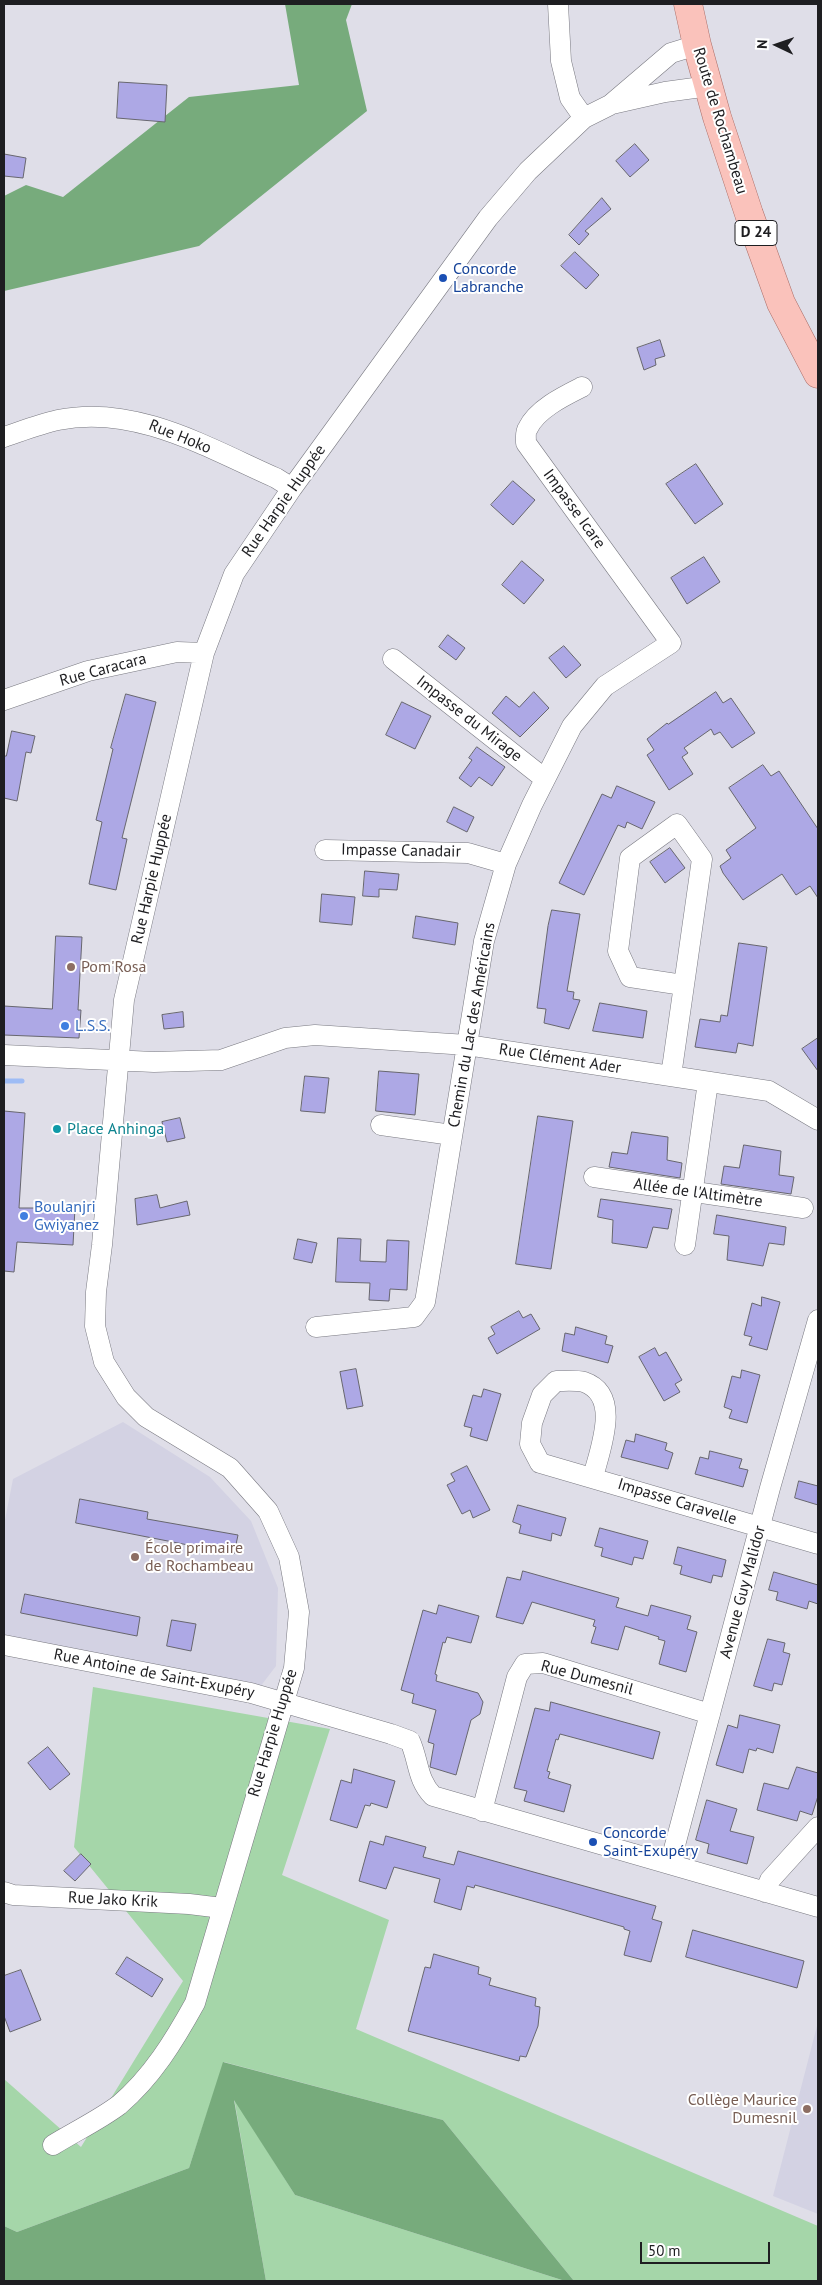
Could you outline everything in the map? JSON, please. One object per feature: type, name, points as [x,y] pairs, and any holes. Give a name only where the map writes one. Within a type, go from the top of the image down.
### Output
[{"type":"main road","name":"Route de Rochambeau","points":[[688,4],[697,45],[749,214],[781,303],[818,374]]},
{"type":"street","points":[[558,4],[561,61],[570,98],[584,118]]},
{"type":"street","name":"Rue Harpie Huppée","points":[[52,2144],[118,2105],[148,2076],[175,2039],[195,2004],[294,1668],[299,1612],[289,1557],[268,1511],[230,1468],[146,1417],[126,1398],[104,1362],[95,1326],[96,1292],[124,1000],[204,653],[234,574],[292,488],[488,218],[528,171],[584,118],[610,104],[671,53],[697,45]]},
{"type":"street","name":"Rue Harpie Huppée","points":[[610,104],[665,92],[709,86]]},
{"type":"street","name":"Impasse Icare","points":[[582,388],[563,397],[534,419],[526,430],[526,443],[671,643]]},
{"type":"street","name":"Rue Hoko","points":[[4,437],[59,420],[109,417],[148,423],[276,478],[292,488]]},
{"type":"street","name":"Chemin du Lac des Américains","points":[[316,1327],[414,1317],[424,1302],[484,941],[506,864],[572,726],[605,686],[671,643]]},
{"type":"street","name":"Rue Caracara","points":[[4,700],[88,671],[177,652],[204,653]]},
{"type":"street","name":"Impasse du Mirage","points":[[393,659],[545,779]]},
{"type":"street","points":[[671,1076],[702,859],[677,824],[630,858],[618,951],[630,977],[683,985]]},
{"type":"street","name":"Impasse Canadair","points":[[325,850],[468,853],[506,864]]},
{"type":"street","name":"Rue Clément Ader","points":[[4,1055],[154,1062],[221,1060],[285,1038],[315,1035],[467,1045],[769,1091],[818,1120]]},
{"type":"street","points":[[685,1245],[708,1082]]},
{"type":"street","points":[[381,1125],[452,1135]]},
{"type":"street","name":"Allée de l'Altimètre","points":[[594,1177],[803,1208]]},
{"type":"street","name":"Avenue Guy Malidor","points":[[670,1864],[818,1320]]},
{"type":"street","name":"Impasse Caravelle","points":[[593,1477],[608,1413],[601,1393],[584,1382],[556,1381],[542,1394],[532,1423],[530,1444],[540,1463],[818,1544]]},
{"type":"street","name":"Rue Antoine de Saint-Exupéry","points":[[4,1645],[251,1692],[410,1741],[417,1755],[418,1774],[424,1787],[432,1796],[818,1907]]},
{"type":"street","name":"Rue Dumesnil","points":[[482,1811],[517,1677],[526,1664],[543,1663],[710,1714]]},
{"type":"street","points":[[765,1892],[770,1880],[818,1827]]},
{"type":"street","name":"Rue Jako Krik","points":[[4,1892],[13,1895],[189,1904],[222,1908]]},
{"type":"shaded area","name":"École primaire de Rochambeau","points":[[123,1422],[210,1477],[251,1521],[278,1588],[276,1666],[260,1687],[4,1638],[4,1525],[13,1479]]},
{"type":"shaded area","name":"Collège Maurice Dumesnil","points":[[818,2022],[818,2214],[773,2196]]},
{"type":"green space","points":[[285,4],[352,4],[346,20],[367,111],[199,246],[4,291],[4,196],[26,185],[63,197],[189,97],[299,85]]},
{"type":"green space","points":[[93,1687],[330,1729],[282,1875],[389,1920],[356,2029],[818,2226],[818,2281],[574,2281],[443,2120],[224,2062],[189,2168],[17,2232],[4,2226],[4,2079],[81,2147],[183,1981],[74,1847]]},
{"type":"green space","points":[[223,2062],[443,2120],[574,2281],[565,2281],[295,2195],[234,2100],[266,2281],[4,2281],[4,2226],[17,2232],[189,2168]]},
{"type":"green space","points":[[234,2098],[295,2195],[565,2281],[266,2281]]},
{"type":"building","points":[[119,82],[167,85],[165,122],[117,118]]},
{"type":"building","points":[[635,144],[649,160],[630,177],[616,161]]},
{"type":"building","points":[[4,154],[26,158],[23,178],[4,176]]},
{"type":"building","points":[[602,198],[611,209],[585,231],[589,234],[579,245],[569,235]]},
{"type":"building","points":[[575,252],[599,275],[586,289],[561,266]]},
{"type":"building","points":[[660,340],[665,356],[655,359],[656,365],[644,370],[637,348]]},
{"type":"building","points":[[696,464],[723,504],[695,524],[666,484]]},
{"type":"building","points":[[513,481],[535,500],[513,525],[491,505]]},
{"type":"building","points":[[704,557],[720,582],[687,604],[671,578]]},
{"type":"building","points":[[522,561],[544,580],[524,604],[502,585]]},
{"type":"building","points":[[448,635],[465,648],[456,660],[439,647]]},
{"type":"building","points":[[564,646],[581,665],[566,678],[549,658]]},
{"type":"building","points":[[534,692],[549,708],[520,737],[492,713],[506,696],[519,707]]},
{"type":"building","points":[[716,692],[723,703],[731,698],[755,733],[732,748],[720,732],[714,735],[711,729],[684,748],[688,753],[682,757],[693,774],[669,790],[647,755],[654,750],[647,739],[667,723]]},
{"type":"building","points":[[126,694],[156,702],[122,838],[127,839],[116,890],[89,884],[102,822],[96,820],[113,749],[111,748]]},
{"type":"building","points":[[402,702],[431,716],[415,749],[386,735]]},
{"type":"building","points":[[12,731],[35,736],[31,753],[26,752],[17,801],[4,798],[4,756],[6,756]]},
{"type":"building","points":[[477,747],[505,767],[492,786],[479,777],[471,787],[459,778],[472,760],[469,758]]},
{"type":"building","points":[[763,765],[771,776],[779,771],[818,829],[818,898],[810,886],[796,895],[782,874],[743,900],[720,866],[731,858],[726,850],[756,828],[729,788]]},
{"type":"building","points":[[617,786],[655,802],[642,829],[627,822],[625,828],[618,825],[584,895],[559,883],[602,794],[611,798]]},
{"type":"building","points":[[454,807],[474,817],[467,832],[447,822]]},
{"type":"building","points":[[670,848],[685,868],[665,883],[650,862]]},
{"type":"building","points":[[365,871],[399,874],[397,890],[379,889],[379,897],[363,896]]},
{"type":"building","points":[[322,894],[355,897],[352,925],[320,922]]},
{"type":"building","points":[[552,910],[580,914],[567,991],[574,992],[573,999],[580,1000],[569,1029],[544,1023],[546,1009],[537,1008],[548,926]]},
{"type":"building","points":[[416,916],[458,923],[455,945],[413,938]]},
{"type":"building","points":[[56,936],[82,937],[78,1010],[81,1010],[79,1038],[4,1035],[4,1006],[52,1009]]},
{"type":"building","points":[[739,943],[767,947],[753,1046],[738,1043],[736,1053],[695,1047],[700,1019],[720,1022],[721,1015],[727,1016]]},
{"type":"building","points":[[600,1003],[647,1011],[643,1038],[593,1031]]},
{"type":"building","points":[[183,1012],[184,1027],[164,1029],[162,1015]]},
{"type":"building","points":[[818,1038],[818,1071],[802,1049]]},
{"type":"building","points":[[379,1071],[419,1074],[415,1115],[376,1111]]},
{"type":"building","points":[[305,1076],[329,1078],[325,1113],[301,1111]]},
{"type":"building","points":[[4,1111],[25,1113],[19,1208],[75,1208],[73,1245],[17,1242],[14,1272],[4,1271]]},
{"type":"building","points":[[538,1116],[573,1121],[551,1269],[516,1264]]},
{"type":"building","points":[[180,1118],[185,1138],[167,1142],[162,1122]]},
{"type":"building","points":[[632,1132],[668,1137],[667,1160],[682,1163],[680,1178],[609,1167],[612,1152],[627,1154]]},
{"type":"building","points":[[744,1145],[781,1151],[779,1175],[794,1177],[791,1194],[721,1184],[724,1166],[739,1168]]},
{"type":"building","points":[[157,1195],[160,1208],[187,1201],[190,1215],[137,1225],[135,1199]]},
{"type":"building","points":[[601,1199],[672,1209],[668,1229],[653,1227],[647,1248],[612,1243],[613,1220],[598,1217]]},
{"type":"building","points":[[717,1215],[786,1227],[784,1245],[769,1243],[763,1266],[727,1260],[729,1236],[714,1234]]},
{"type":"building","points":[[338,1238],[361,1239],[360,1261],[386,1262],[387,1240],[409,1241],[407,1290],[390,1289],[389,1301],[369,1300],[370,1283],[336,1282]]},
{"type":"building","points":[[298,1239],[317,1243],[312,1263],[294,1259]]},
{"type":"building","points":[[762,1297],[780,1302],[767,1350],[749,1345],[752,1337],[744,1335],[752,1303],[761,1306]]},
{"type":"building","points":[[519,1311],[523,1318],[531,1314],[540,1329],[497,1354],[488,1338],[495,1334],[491,1327]]},
{"type":"building","points":[[576,1327],[607,1336],[605,1344],[613,1346],[608,1363],[562,1351],[565,1333],[574,1335]]},
{"type":"building","points":[[655,1348],[659,1356],[666,1352],[682,1380],[675,1384],[680,1392],[664,1401],[639,1357]]},
{"type":"building","points":[[356,1369],[363,1406],[347,1409],[340,1372]]},
{"type":"building","points":[[742,1370],[760,1375],[747,1423],[729,1418],[732,1410],[724,1407],[732,1376],[740,1378]]},
{"type":"building","points":[[484,1389],[501,1394],[487,1441],[470,1436],[472,1428],[464,1426],[473,1395],[481,1397]]},
{"type":"building","points":[[636,1434],[667,1443],[665,1450],[673,1453],[668,1469],[621,1457],[626,1440],[634,1442]]},
{"type":"building","points":[[710,1451],[742,1459],[739,1468],[748,1470],[743,1487],[695,1474],[700,1457],[708,1459]]},
{"type":"building","points":[[467,1466],[490,1510],[473,1518],[470,1510],[462,1514],[447,1485],[455,1481],[451,1474]]},
{"type":"building","points":[[799,1481],[818,1486],[818,1505],[795,1498]]},
{"type":"building","points":[[80,1499],[148,1512],[147,1519],[238,1535],[234,1554],[76,1523]]},
{"type":"building","points":[[518,1505],[566,1518],[561,1536],[552,1533],[551,1541],[519,1533],[521,1525],[513,1522]]},
{"type":"building","points":[[600,1528],[648,1541],[643,1559],[634,1557],[632,1565],[601,1556],[603,1548],[595,1546]]},
{"type":"building","points":[[678,1547],[726,1560],[722,1577],[713,1575],[711,1583],[680,1574],[682,1566],[674,1564]]},
{"type":"building","points":[[523,1571],[619,1598],[616,1607],[648,1616],[651,1605],[691,1616],[687,1629],[697,1632],[686,1672],[659,1664],[665,1641],[658,1639],[659,1637],[625,1626],[618,1650],[591,1643],[596,1627],[593,1626],[595,1620],[532,1602],[523,1624],[496,1617],[507,1577],[520,1580]]},
{"type":"building","points":[[774,1572],[818,1585],[818,1604],[809,1601],[807,1609],[776,1600],[778,1592],[769,1590]]},
{"type":"building","points":[[25,1594],[140,1617],[137,1636],[21,1613]]},
{"type":"building","points":[[439,1605],[479,1616],[471,1643],[447,1637],[445,1643],[443,1642],[435,1674],[437,1675],[436,1681],[478,1693],[483,1702],[480,1714],[471,1720],[456,1775],[430,1767],[434,1744],[428,1742],[436,1710],[412,1703],[414,1694],[401,1690],[423,1610],[436,1614]]},
{"type":"building","points":[[172,1620],[196,1624],[191,1651],[167,1646]]},
{"type":"building","points":[[768,1639],[785,1643],[783,1652],[790,1654],[782,1685],[774,1683],[772,1691],[754,1686]]},
{"type":"building","points":[[551,1702],[660,1732],[653,1759],[560,1734],[558,1740],[556,1739],[547,1771],[550,1772],[548,1778],[571,1785],[564,1812],[524,1801],[527,1791],[514,1788],[535,1708],[549,1711]]},
{"type":"building","points":[[740,1715],[780,1725],[773,1753],[757,1748],[756,1751],[749,1749],[743,1773],[716,1765],[728,1725],[737,1728]]},
{"type":"building","points":[[48,1747],[70,1774],[50,1790],[28,1763]]},
{"type":"building","points":[[797,1767],[818,1773],[818,1796],[812,1815],[800,1811],[797,1821],[757,1810],[764,1783],[788,1789]]},
{"type":"building","points":[[354,1769],[395,1781],[387,1808],[371,1803],[370,1806],[365,1805],[357,1828],[330,1820],[341,1780],[351,1783]]},
{"type":"building","points":[[707,1800],[737,1809],[730,1831],[754,1837],[747,1864],[707,1853],[709,1844],[696,1840]]},
{"type":"building","points":[[386,1836],[426,1847],[423,1857],[454,1865],[458,1851],[656,1906],[652,1919],[662,1922],[651,1962],[624,1955],[630,1931],[624,1929],[624,1927],[558,1908],[475,1885],[474,1888],[467,1886],[461,1910],[434,1902],[440,1879],[394,1867],[386,1889],[359,1881],[370,1841],[383,1845]]},
{"type":"building","points":[[81,1854],[91,1864],[75,1881],[64,1871]]},
{"type":"building","points":[[693,1930],[804,1961],[797,1988],[686,1957]]},
{"type":"building","points":[[434,1954],[479,1967],[478,1974],[491,1978],[489,1985],[536,1998],[535,2006],[540,2007],[538,2026],[526,2057],[520,2056],[519,2061],[408,2031],[425,1967],[430,1968]]},
{"type":"building","points":[[127,1957],[163,1979],[152,1997],[116,1974]]},
{"type":"building","points":[[21,1970],[41,2020],[10,2032],[4,2016],[4,1976]]},
{"type":"waterway","points":[[4,1081],[22,1081]]},
{"type":"place","name":"Concorde Labranche","points":[[443,278]]},
{"type":"place","name":"Pom'Rosa","points":[[71,967]]},
{"type":"place","name":"L.S.S.","points":[[65,1026]]},
{"type":"place","name":"Place Anhinga","points":[[57,1129]]},
{"type":"place","name":"Boulanjri Gwiyanez","points":[[24,1216]]},
{"type":"place","name":"École primaire de Rochambeau","points":[[135,1557]]},
{"type":"place","name":"Concorde Saint-Exupéry","points":[[593,1842]]},
{"type":"place","name":"Collège Maurice Dumesnil","points":[[807,2109]]}]
